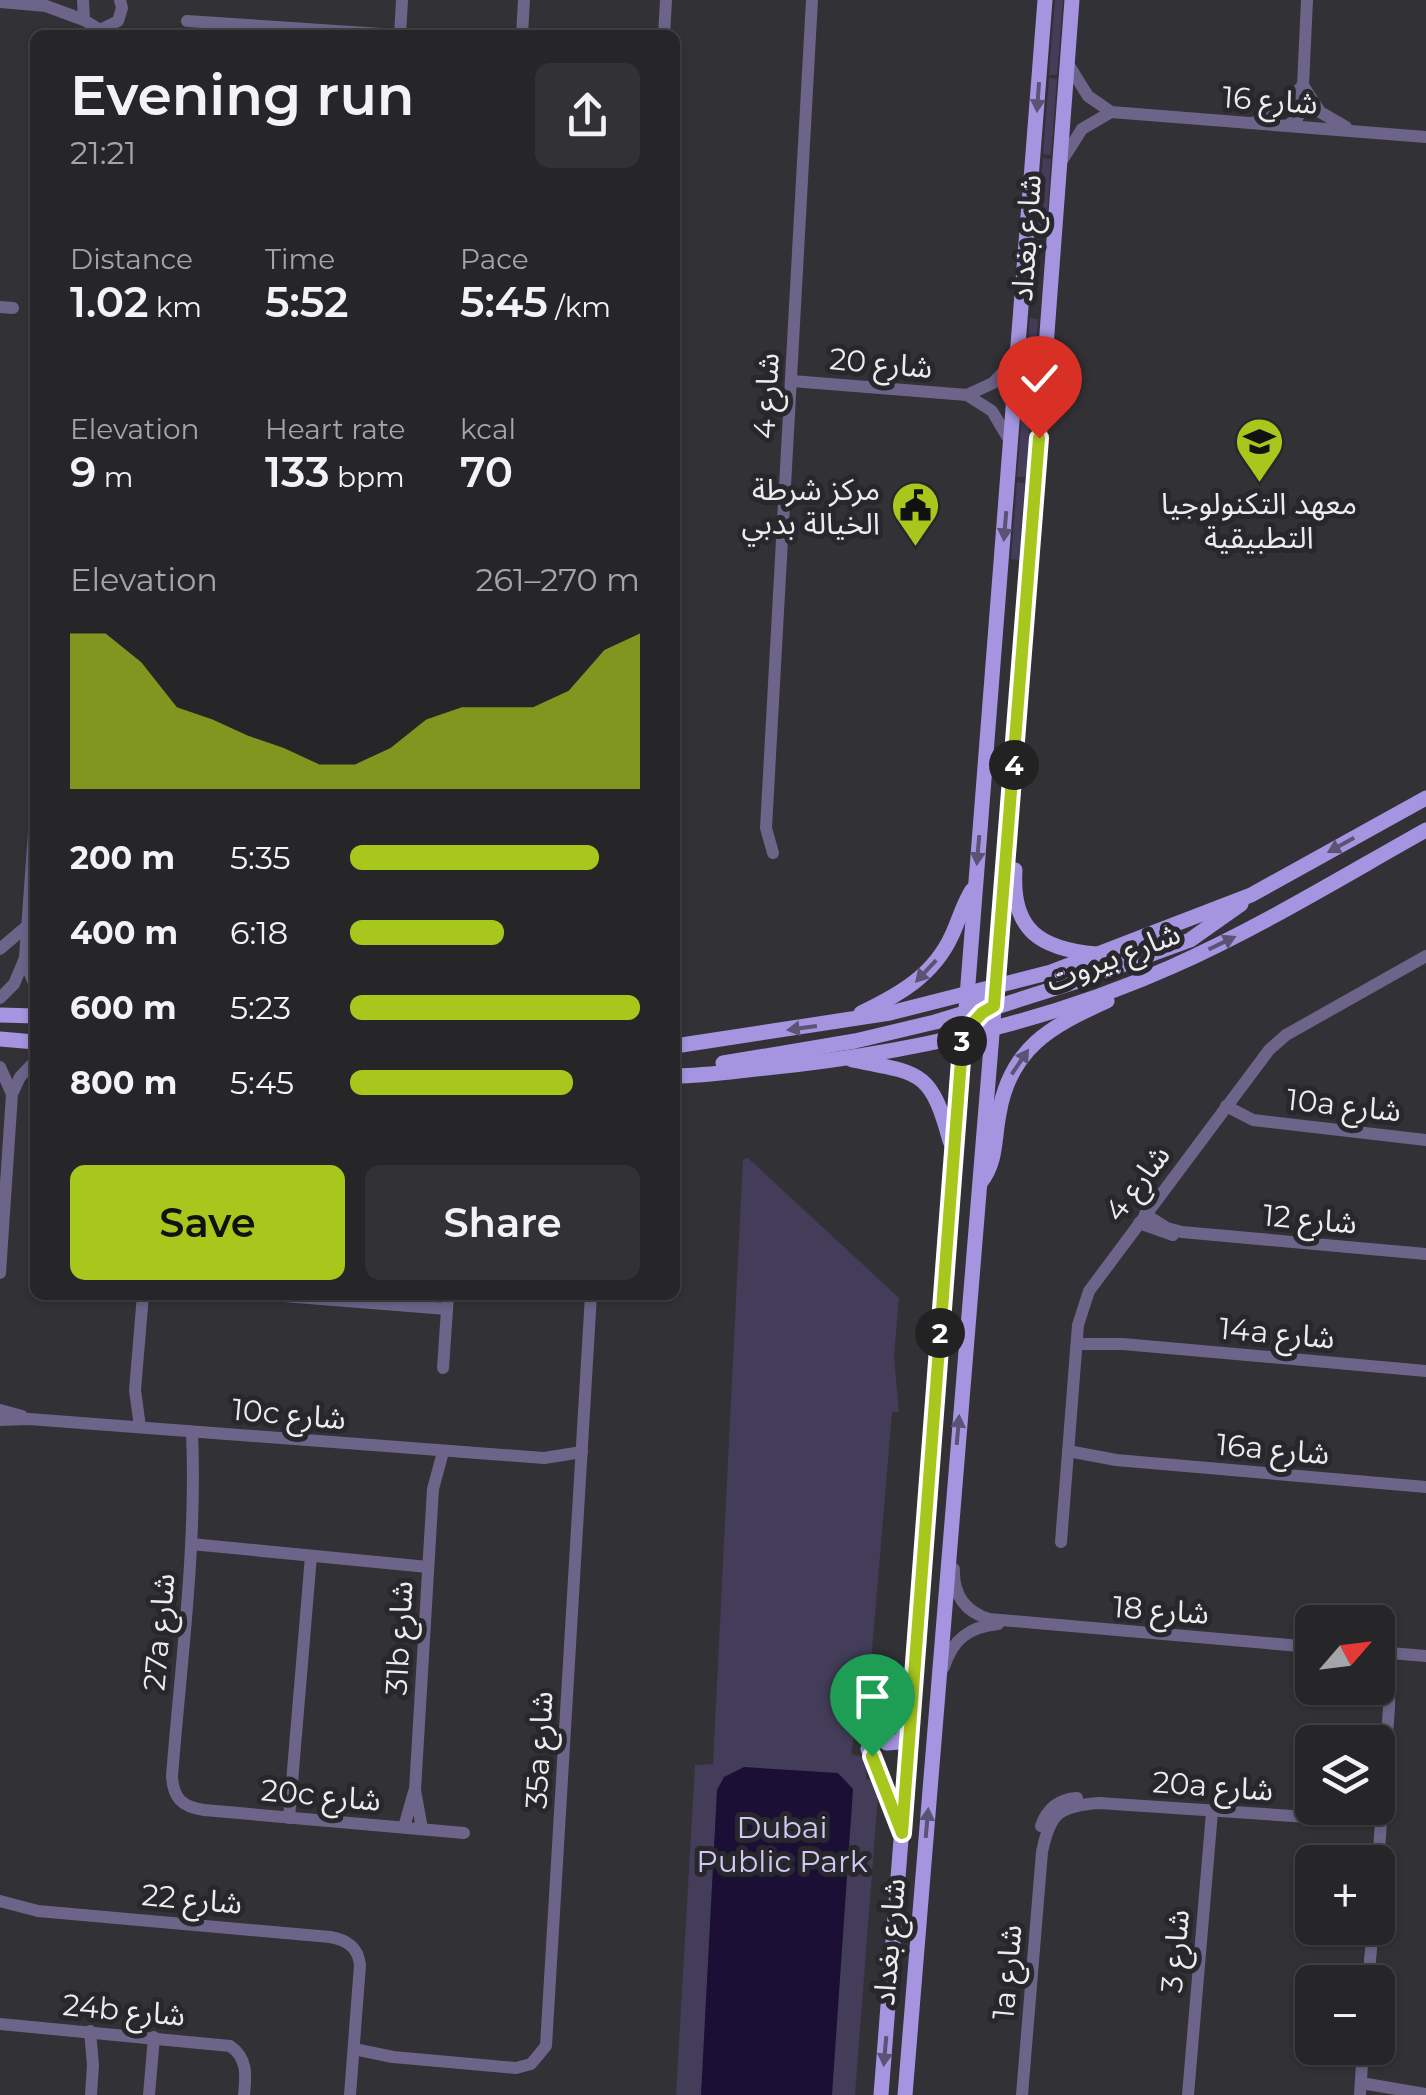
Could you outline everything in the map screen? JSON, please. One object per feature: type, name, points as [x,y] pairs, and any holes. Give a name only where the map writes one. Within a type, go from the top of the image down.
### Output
[{"type":"main road","name":"شارع بغداد","points":[[880,2095],[1045,0]]},
{"type":"main road","name":"شارع بغداد","points":[[905,2095],[1020,692],[1072,0]]},
{"type":"main road","points":[[1020,692],[1023,745],[1014,886],[1018,905],[1026,924],[1040,940],[1066,951],[1100,955]]},
{"type":"main road","name":"شارع بيروت","points":[[680,1045],[839,1023],[966,996],[1100,955],[1251,895],[1426,798]]},
{"type":"main road","name":"شارع بيروت","points":[[681,1076],[843,1058],[992,1028],[1134,982],[1255,926],[1426,830]]},
{"type":"main road","points":[[839,1023],[898,994],[927,973],[952,936],[975,887]]},
{"type":"main road","points":[[963,1034],[994,1006],[1081,980],[1190,940],[1251,895]]},
{"type":"main road","points":[[978,1185],[993,1160],[1007,1084],[1024,1054],[1063,1020],[1112,999],[1134,982]]},
{"type":"main road","points":[[681,1076],[724,1062],[855,1041],[964,1014],[982,1004],[996,988]]},
{"type":"main road","points":[[0,1015],[30,1016]]},
{"type":"main road","points":[[0,1039],[30,1042]]},
{"type":"main road","points":[[843,1058],[898,1068],[922,1080],[941,1106],[953,1152]]},
{"type":"main road","points":[[881,1730],[887,1743],[900,1742],[911,1720]]},
{"type":"main road","points":[[868,1749],[882,1775],[902,1833]]},
{"type":"street","points":[[0,2],[46,6],[69,0]]},
{"type":"street","points":[[83,0],[88,26]]},
{"type":"street","points":[[112,30],[121,15],[120,0]]},
{"type":"street","points":[[399,30],[402,0]]},
{"type":"street","points":[[522,30],[524,0]]},
{"type":"street","points":[[664,30],[666,0]]},
{"type":"street","name":"شارع 4","points":[[773,853],[766,828],[812,0]]},
{"type":"street","points":[[1287,126],[1300,113],[1306,0]]},
{"type":"street","points":[[46,6],[88,26]]},
{"type":"street","points":[[188,21],[261,30]]},
{"type":"street","points":[[1060,164],[1082,129],[1111,112],[1088,96],[1068,64]]},
{"type":"street","points":[[1249,123],[1282,110],[1303,84]]},
{"type":"street","points":[[1303,84],[1320,112],[1356,132]]},
{"type":"street","name":"شارع 16","points":[[1111,112],[1426,138]]},
{"type":"street","name":"شارع 20","points":[[792,381],[967,395],[993,384],[1018,357]]},
{"type":"street","name":"شارع 20","points":[[967,395],[992,411],[1011,444]]},
{"type":"street","points":[[0,998],[19,976],[25,958],[30,901]]},
{"type":"street","points":[[0,949],[27,926]]},
{"type":"street","name":"شارع 4","points":[[1061,1542],[1080,1313],[1089,1290],[1269,1050],[1286,1035],[1426,956]]},
{"type":"street","points":[[25,958],[30,972]]},
{"type":"street","points":[[0,1273],[12,1094],[30,1066]]},
{"type":"street","points":[[0,1067],[12,1094]]},
{"type":"street","name":"10a شارع","points":[[1223,1111],[1267,1122],[1422,1138]]},
{"type":"street","name":"شارع 12","points":[[1142,1218],[1190,1234],[1426,1254]]},
{"type":"street","points":[[124,1426],[135,1390],[143,1300]]},
{"type":"street","points":[[397,1300],[448,1302],[443,1368]]},
{"type":"street","name":"35a شارع","points":[[354,2055],[516,2068],[531,2064],[546,2046],[591,1300]]},
{"type":"street","name":"14a شارع","points":[[1077,1340],[1426,1371]]},
{"type":"street","points":[[135,1390],[140,1427]]},
{"type":"street","name":"10c شارع","points":[[0,1410],[29,1419]]},
{"type":"street","name":"10c شارع","points":[[0,1420],[29,1419],[544,1458],[582,1452]]},
{"type":"street","name":"27a شارع","points":[[178,1800],[172,1776],[196,1467],[192,1432]]},
{"type":"street","name":"27a شارع","points":[[196,1467],[207,1433]]},
{"type":"street","name":"31b شارع","points":[[425,1450],[433,1489]]},
{"type":"street","name":"31b شارع","points":[[404,1827],[415,1790],[433,1489],[442,1452]]},
{"type":"street","name":"16a شارع","points":[[1068,1455],[1426,1488]]},
{"type":"street","name":"10c شارع","points":[[544,1458],[581,1469]]},
{"type":"street","name":"شارع 18","points":[[953,1492],[958,1507],[954,1577],[957,1594],[972,1612],[1005,1623]]},
{"type":"street","points":[[191,1544],[428,1567]]},
{"type":"street","points":[[289,1818],[311,1556]]},
{"type":"street","name":"شارع 18","points":[[938,1686],[951,1649],[961,1636],[981,1626],[1005,1623],[1295,1646]]},
{"type":"street","points":[[1395,1653],[1426,1656]]},
{"type":"street","name":"31b شارع","points":[[415,1790],[422,1829]]},
{"type":"street","name":"20a شارع","points":[[1042,1852],[1041,1827],[1052,1807],[1071,1798],[1295,1816]]},
{"type":"street","name":"20c شارع","points":[[178,1800],[190,1808],[204,1810],[464,1833]]},
{"type":"street","name":"شارع 3","points":[[1188,2095],[1212,1812]]},
{"type":"street","name":"1a شارع","points":[[1022,2095],[1042,1852]]},
{"type":"street","name":"شارع 22","points":[[0,1898],[16,1906],[50,1913],[348,1942],[358,1955],[354,2055]]},
{"type":"street","name":"24b شارع","points":[[0,2024],[222,2044],[240,2055],[245,2071],[244,2095]]},
{"type":"street","points":[[91,2095],[96,2031]]},
{"type":"street","points":[[149,2095],[154,2037]]},
{"type":"street","points":[[350,2095],[354,2055]]},
{"type":"street","points":[[1362,2065],[1360,2090],[1423,2094]]},
{"type":"green space","points":[[1055,0],[1063,0],[1057,75],[1049,75]]},
{"type":"green space","points":[[1049,78],[1057,79],[1051,155],[1043,154]]},
{"type":"green space","points":[[1043,158],[1051,159],[1046,236],[1037,235]]},
{"type":"green space","points":[[1030,318],[1038,319],[1033,396],[1024,395]]},
{"type":"green space","points":[[1023,400],[1031,401],[1026,477],[1017,477]]},
{"type":"green space","points":[[1017,482],[1025,483],[1019,560],[1011,559]]},
{"type":"green space","name":"Dubai Public Park","points":[[748,1158],[899,1298],[894,1356],[899,1412],[892,1412],[867,1710],[855,1729],[851,1754],[867,1758],[866,1779],[879,1782],[855,2095],[676,2095],[695,1765],[713,1764],[743,1159]]},
{"type":"shaded area","points":[[744,1767],[838,1773],[853,1789],[832,2095],[701,2095],[717,1790],[724,1777]]},
{"type":"place","name":"معهد التكنولوجيا التطبيقية","points":[[1259,484]]},
{"type":"place","name":"مركز شرطة الخيالة بدبي","points":[[915,548]]},
{"type":"route","points":[[872,1756],[902,1833],[963,1034],[994,1006],[1039,438]]}]
